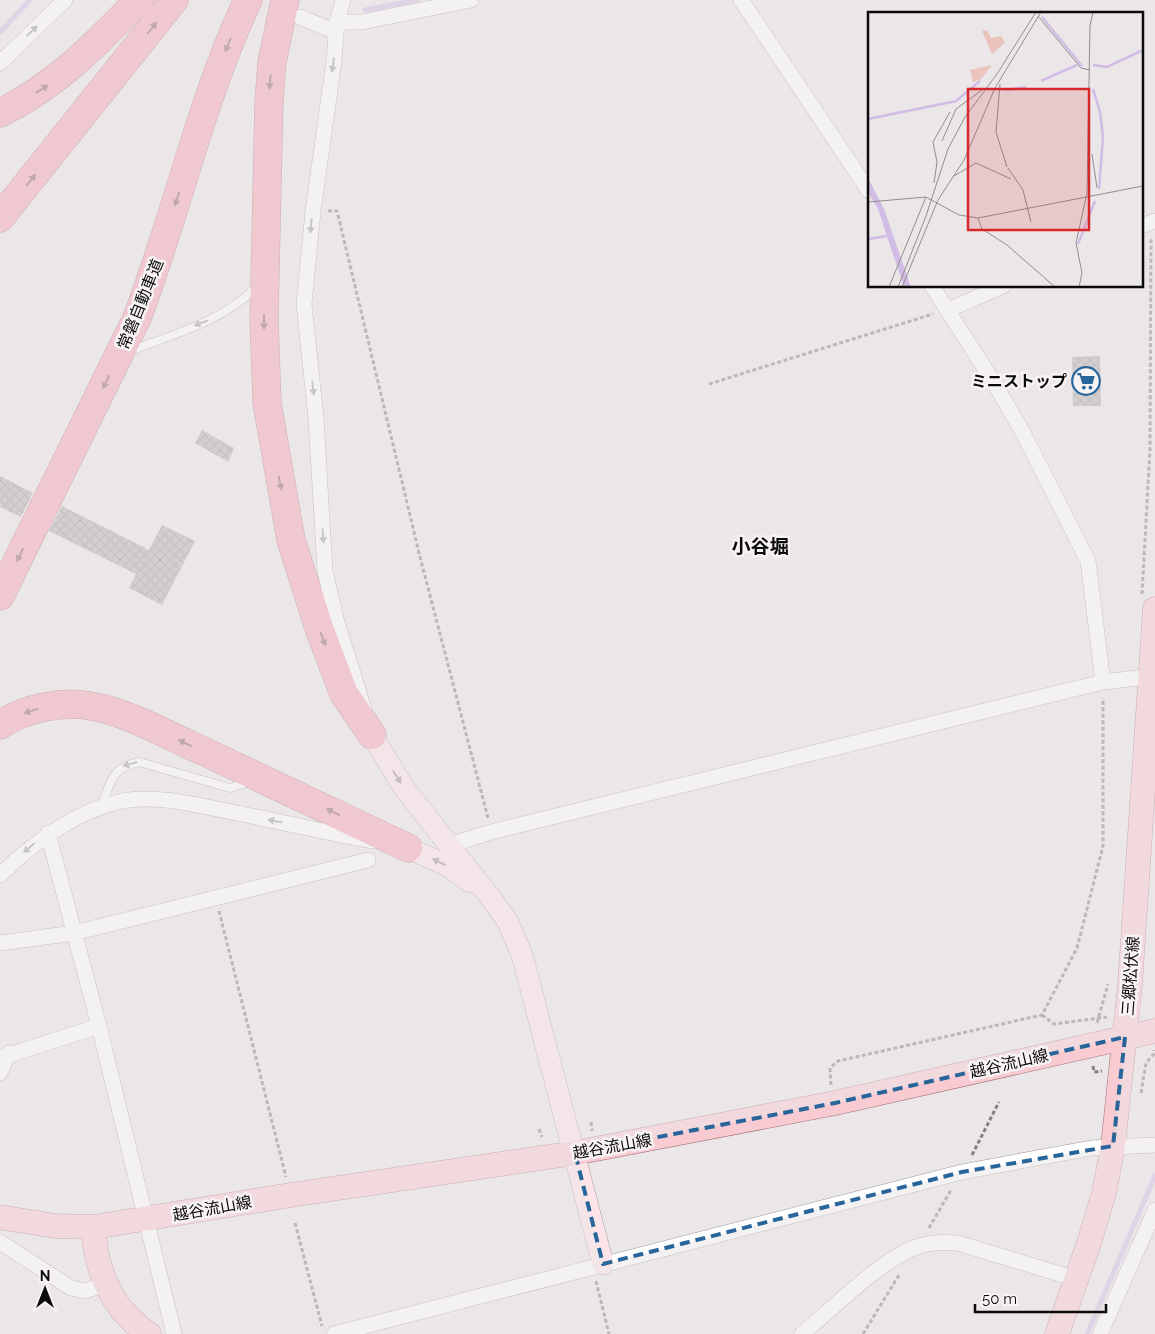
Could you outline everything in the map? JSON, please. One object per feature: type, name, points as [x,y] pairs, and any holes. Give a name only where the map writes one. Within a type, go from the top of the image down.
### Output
[{"type":"highway","points":[[0,113],[52,82],[76,64],[139,0]]},
{"type":"highway","points":[[0,218],[174,0]]},
{"type":"highway","name":"常磐自動車道","points":[[0,596],[119,355],[154,272],[213,84],[248,0]]},
{"type":"highway","points":[[293,8],[272,62],[268,101],[264,319],[267,403],[292,540],[319,628],[344,694],[372,735]]},
{"type":"highway","points":[[0,725],[9,719],[48,707],[90,706],[135,720],[408,848]]},
{"type":"main road","name":"三郷松伏線","points":[[1057,1334],[1104,1193],[1113,1146],[1125,1037],[1153,676],[1155,609]]},
{"type":"main road","name":"越谷流山線","points":[[0,1217],[55,1226],[94,1227],[146,1220],[291,1195],[575,1153],[835,1103],[1125,1037],[1155,1038]]},
{"type":"main road","points":[[94,1227],[94,1242],[106,1284],[126,1315],[149,1334]]},
{"type":"street","points":[[0,63],[65,0]]},
{"type":"street","points":[[343,0],[337,27],[313,210],[304,304],[316,418],[325,571],[336,619],[372,735],[404,788],[508,922],[522,955],[575,1153],[597,1265]]},
{"type":"street","points":[[293,8],[337,27],[471,0]]},
{"type":"street","points":[[741,0],[868,190]]},
{"type":"street","points":[[1142,226],[1155,221]]},
{"type":"street","points":[[933,288],[1022,432],[1088,561],[1103,682]]},
{"type":"street","points":[[948,310],[998,288]]},
{"type":"street","points":[[450,845],[491,832],[1103,682],[1153,676]]},
{"type":"street","points":[[0,875],[48,833],[102,807],[123,801],[157,800],[203,806],[408,848],[446,865],[493,901]]},
{"type":"street","points":[[48,833],[99,1026],[174,1334]]},
{"type":"street","points":[[0,943],[74,932],[368,860]]},
{"type":"street","points":[[0,1074],[4,1056],[99,1026]]},
{"type":"street","points":[[334,1334],[962,1172],[1113,1146],[1155,1144]]},
{"type":"street","points":[[1100,1334],[1155,1210]]},
{"type":"street","points":[[0,1242],[71,1288],[85,1291],[106,1284]]},
{"type":"street","points":[[802,1334],[894,1257],[914,1248],[938,1242],[958,1244],[1076,1279]]},
{"type":"lane","points":[[119,355],[212,319],[239,303],[258,286],[266,273]]},
{"type":"lane","points":[[102,807],[114,774],[124,765],[139,762],[230,788],[261,778]]},
{"type":"path","points":[[313,210],[337,211],[420,557],[491,832]]},
{"type":"path","points":[[708,384],[948,310]]},
{"type":"path","points":[[835,1103],[829,1079],[830,1068],[838,1062],[1042,1015],[1077,948],[1103,846],[1105,753],[1103,682]]},
{"type":"path","points":[[215,899],[291,1195]]},
{"type":"path","points":[[1042,1015],[1054,1024],[1107,1017]]},
{"type":"path","points":[[1146,1063],[1154,1054],[1155,1038]]},
{"type":"path","points":[[295,1223],[324,1334]]},
{"type":"path","points":[[863,1334],[914,1248]]},
{"type":"path","points":[[597,1265],[609,1334]]},
{"type":"highlighted area","points":[[1125,1037],[1113,1146],[962,1172],[603,1264],[575,1153],[835,1103]]},
{"type":"building","points":[[1100,356],[1101,406],[1073,406],[1072,357]]},
{"type":"building","points":[[202,430],[234,448],[228,462],[195,443]]},
{"type":"building","points":[[0,476],[33,493],[21,517],[0,507]]},
{"type":"building","points":[[62,506],[149,550],[162,525],[195,541],[162,605],[129,588],[136,574],[49,531]]},
{"type":"waterway","points":[[0,32],[30,0]]},
{"type":"waterway","points":[[365,10],[417,0]]},
{"type":"waterway","points":[[1087,1334],[1155,1176]]},
{"type":"place","name":"ミニストップ","points":[[1086,381]]},
{"type":"district","name":"小谷堀","points":[[760,546]]}]
